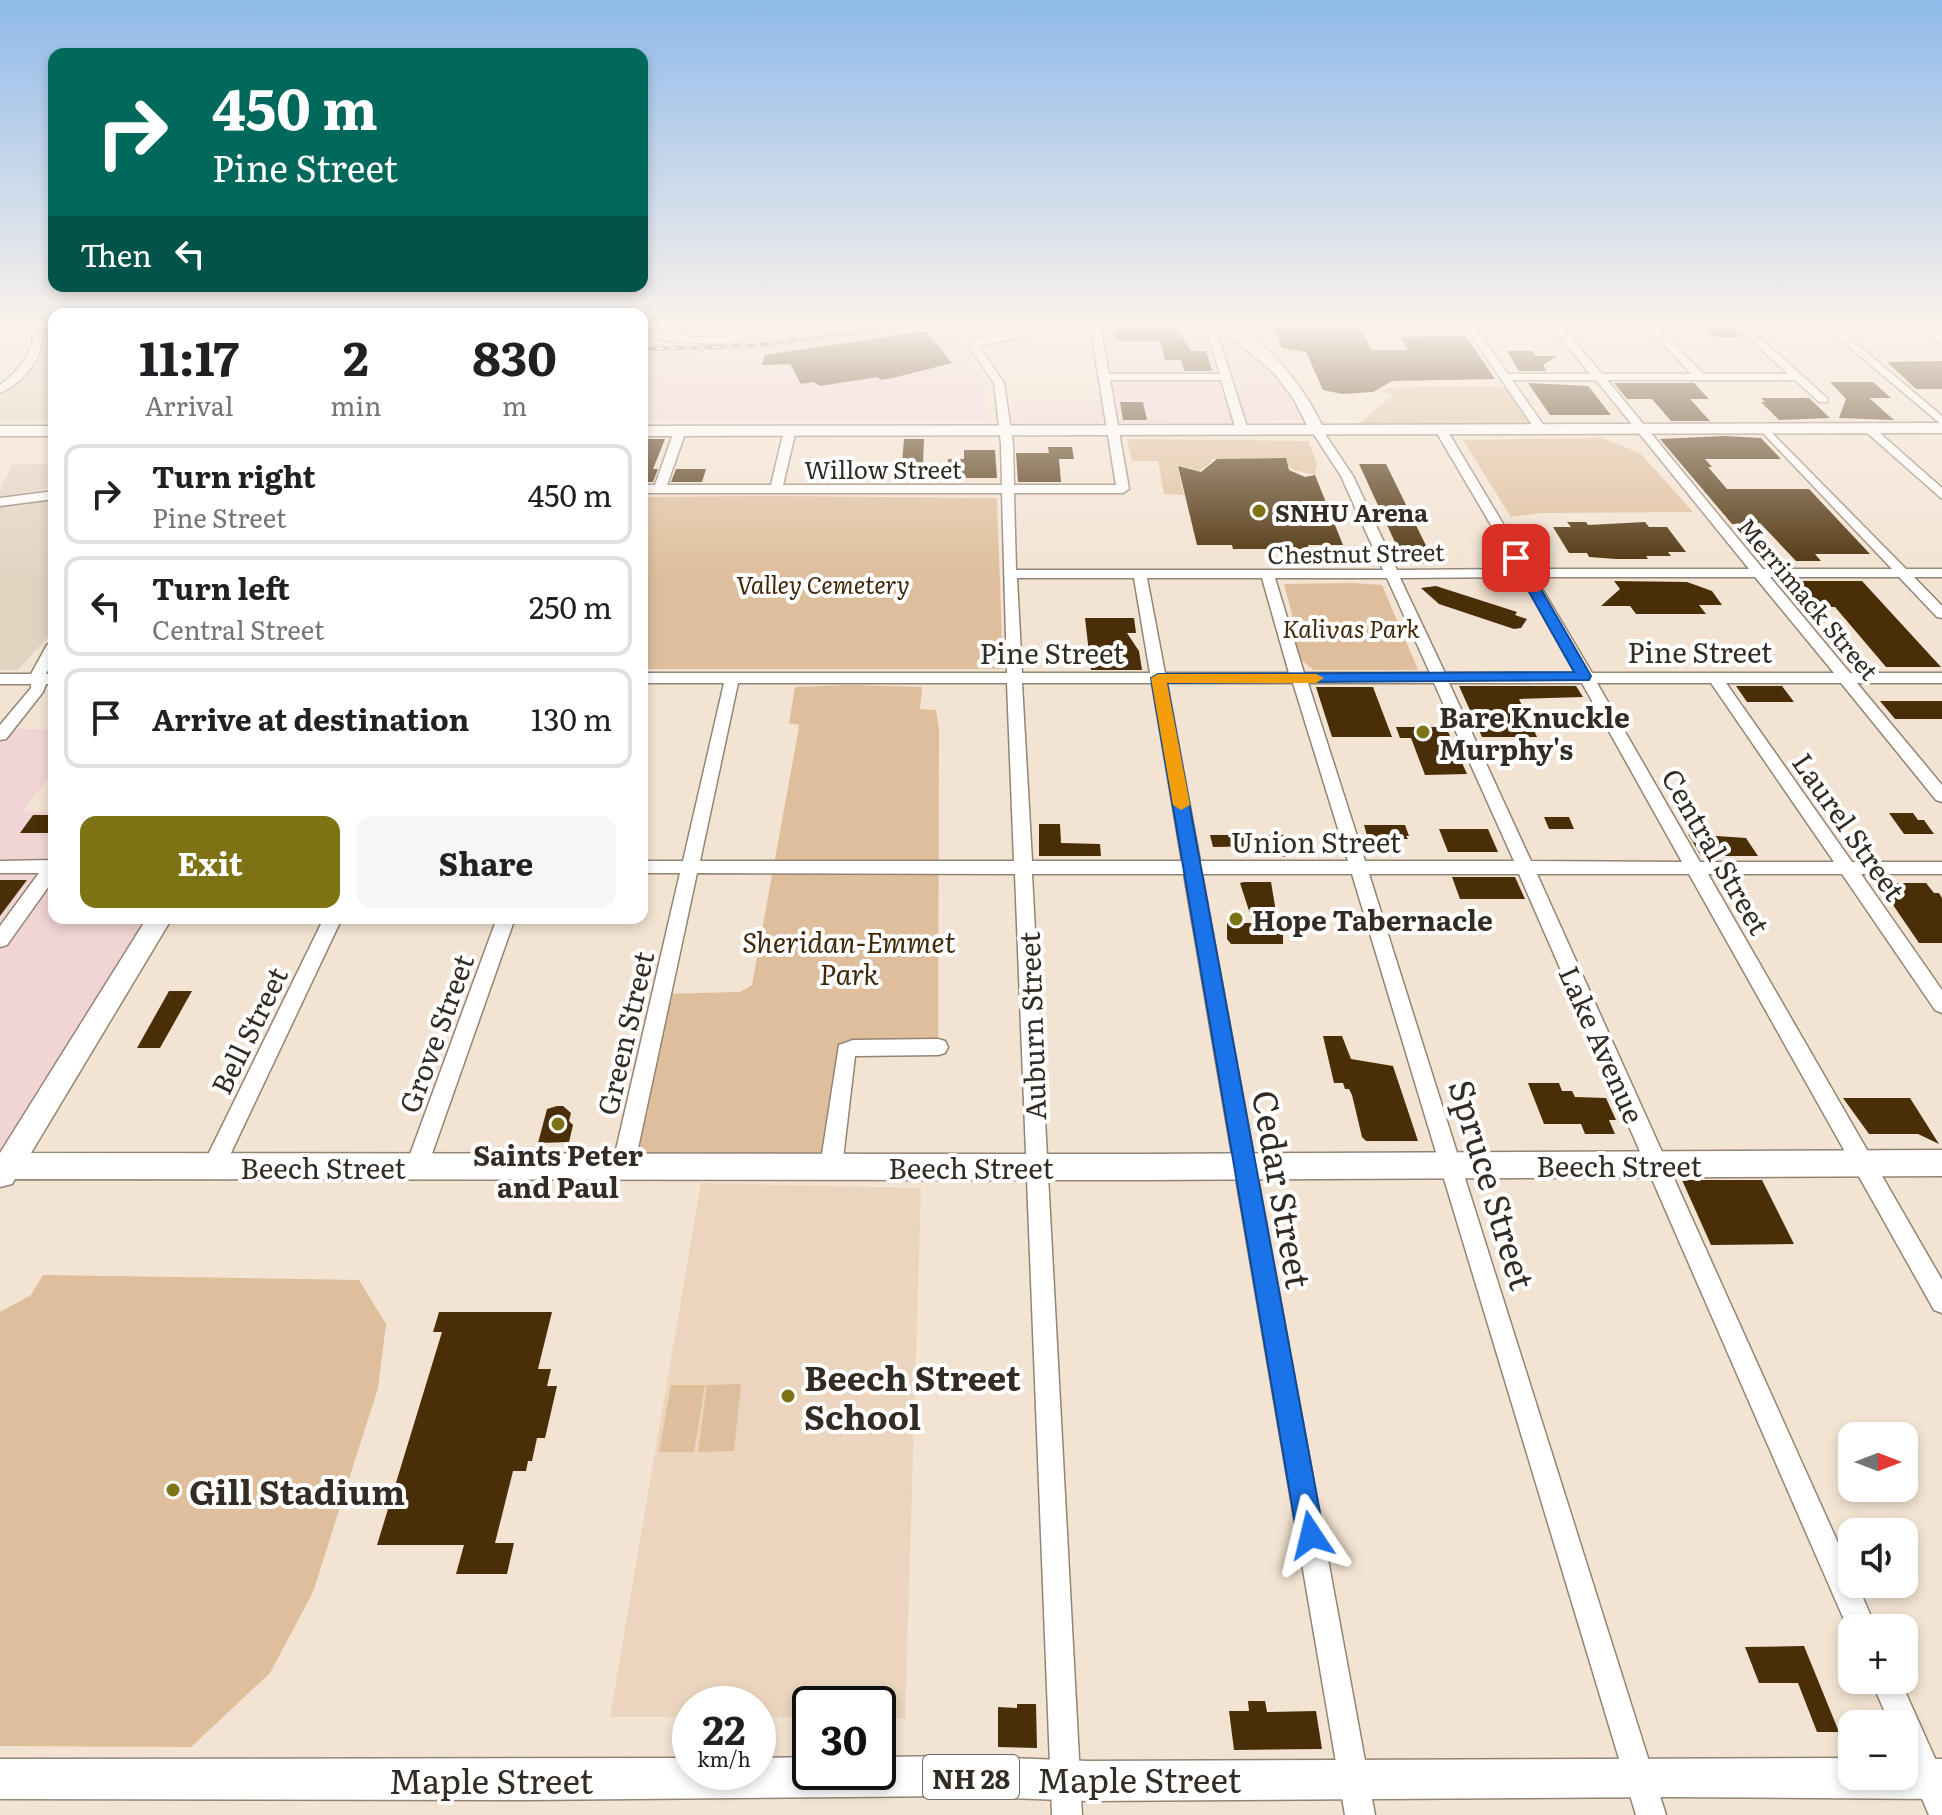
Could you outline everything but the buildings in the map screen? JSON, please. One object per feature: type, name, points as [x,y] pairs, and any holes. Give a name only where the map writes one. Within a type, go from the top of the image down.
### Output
[{"type":"main road","points":[[1308,410],[1324,430]]},
{"type":"main road","points":[[1315,410],[1324,430]]},
{"type":"main road","points":[[648,431],[1942,428]]},
{"type":"main road","points":[[0,431],[48,431]]},
{"type":"main road","points":[[3,1170],[156,924]]},
{"type":"main road","name":"Beech Street","points":[[3,1170],[1942,1163]]},
{"type":"main road","name":"Maple Street","points":[[0,1779],[526,1780],[955,1776],[1067,1798],[1357,1797],[1639,1777],[1937,1789]]},
{"type":"street","name":"Auburn Street","points":[[1001,410],[1007,444],[1010,574],[1067,1798]]},
{"type":"street","points":[[1111,410],[1114,430]]},
{"type":"street","points":[[1235,410],[1242,430]]},
{"type":"street","points":[[1527,410],[1541,430]]},
{"type":"street","name":"Merrimack Street","points":[[1625,410],[1942,796]]},
{"type":"street","points":[[1869,429],[1942,495]]},
{"type":"street","points":[[776,489],[790,430]]},
{"type":"street","name":"Willow Street","points":[[648,489],[1123,489],[1114,430]]},
{"type":"street","name":"Lake Avenue","points":[[1324,430],[1526,867],[1856,1614]]},
{"type":"street","name":"Central Street","points":[[1441,430],[1695,867],[1942,1302]]},
{"type":"street","points":[[1766,430],[1942,614]]},
{"type":"street","points":[[660,489],[680,431]]},
{"type":"street","points":[[0,502],[48,496]]},
{"type":"street","name":"Chestnut Street","points":[[1010,574],[1942,573]]},
{"type":"street","name":"Cedar Street","points":[[1140,574],[1357,1797]]},
{"type":"street","name":"Spruce Street","points":[[1268,575],[1651,1815]]},
{"type":"street","name":"Laurel Street","points":[[1715,677],[1942,1005]]},
{"type":"street","name":"Pine Street","points":[[648,678],[1942,678]]},
{"type":"street","name":"Green Street","points":[[623,1167],[732,678]]},
{"type":"street","points":[[0,679],[46,679]]},
{"type":"street","points":[[0,735],[46,679]]},
{"type":"street","points":[[0,867],[48,867]]},
{"type":"street","name":"Union Street","points":[[648,867],[1942,868]]},
{"type":"street","points":[[0,940],[48,875]]},
{"type":"street","name":"Bell Street","points":[[213,1167],[330,924]]},
{"type":"street","name":"Grove Street","points":[[416,1168],[504,924]]},
{"type":"street","points":[[831,1167],[846,1051],[853,1048],[938,1047]]},
{"type":"street","points":[[1892,1694],[1937,1789]]},
{"type":"shaded area","points":[[0,410],[48,410],[48,420],[0,420]]},
{"type":"shaded area","points":[[648,410],[986,410],[986,420],[648,420]]},
{"type":"shaded area","points":[[1011,410],[1295,410],[1300,419],[1227,423],[1012,423]]},
{"type":"shaded area","points":[[13,464],[48,464],[48,488],[0,497],[0,490]]},
{"type":"shaded area","points":[[48,500],[48,637],[18,670],[0,670],[0,507]]},
{"type":"shaded area","points":[[14,729],[48,729],[48,779],[23,811],[48,812],[48,924],[143,924],[0,1149],[0,744]]},
{"type":"shaded area","name":"Beech Street School","points":[[701,1183],[921,1188],[905,1718],[896,1718],[896,1686],[792,1686],[792,1717],[776,1717],[776,1686],[672,1686],[672,1717],[610,1717]]},
{"type":"green space","points":[[1376,410],[1521,410],[1531,424],[1360,423]]},
{"type":"green space","points":[[1602,438],[1640,453],[1693,512],[1542,513],[1511,517],[1463,440]]},
{"type":"green space","points":[[1127,439],[1308,441],[1317,464],[1315,475],[1294,470],[1287,465],[1286,458],[1210,459],[1213,461],[1199,471],[1177,465],[1184,495],[1164,494],[1158,461],[1132,461]]},
{"type":"green space","name":"Valley Cemetery","points":[[648,497],[997,498],[1003,669],[648,669]]},
{"type":"green space","name":"Kalivas Park","points":[[1284,584],[1382,585],[1418,670],[1314,670],[1301,660]]},
{"type":"green space","name":"Sheridan-Emmet Park","points":[[795,687],[922,687],[920,709],[936,710],[939,730],[938,1047],[853,1048],[831,1167],[623,1167],[662,994],[740,992],[752,985],[798,733],[799,725],[789,723]]},
{"type":"green space","name":"Gill Stadium","points":[[43,1275],[359,1280],[386,1324],[378,1388],[313,1592],[270,1673],[191,1747],[0,1746],[0,1312],[31,1295]]},
{"type":"green space","points":[[741,1384],[734,1451],[698,1452],[707,1385]]},
{"type":"green space","points":[[671,1385],[705,1385],[694,1452],[659,1452]]},
{"type":"slow traffic","points":[[1181,805],[1158,678],[1316,678]]},
{"type":"place","name":"SNHU Arena","points":[[1259,511]]},
{"type":"place","name":"Bare Knuckle Murphy's","points":[[1423,732]]},
{"type":"place","name":"Hope Tabernacle","points":[[1236,919]]},
{"type":"place","name":"Saints Peter and Paul","points":[[558,1124]]},
{"type":"place","name":"Beech Street School","points":[[788,1396]]},
{"type":"place","name":"Gill Stadium","points":[[173,1490]]},
{"type":"route","points":[[1311,1535],[1158,678],[1584,676],[1516,558]]}]
